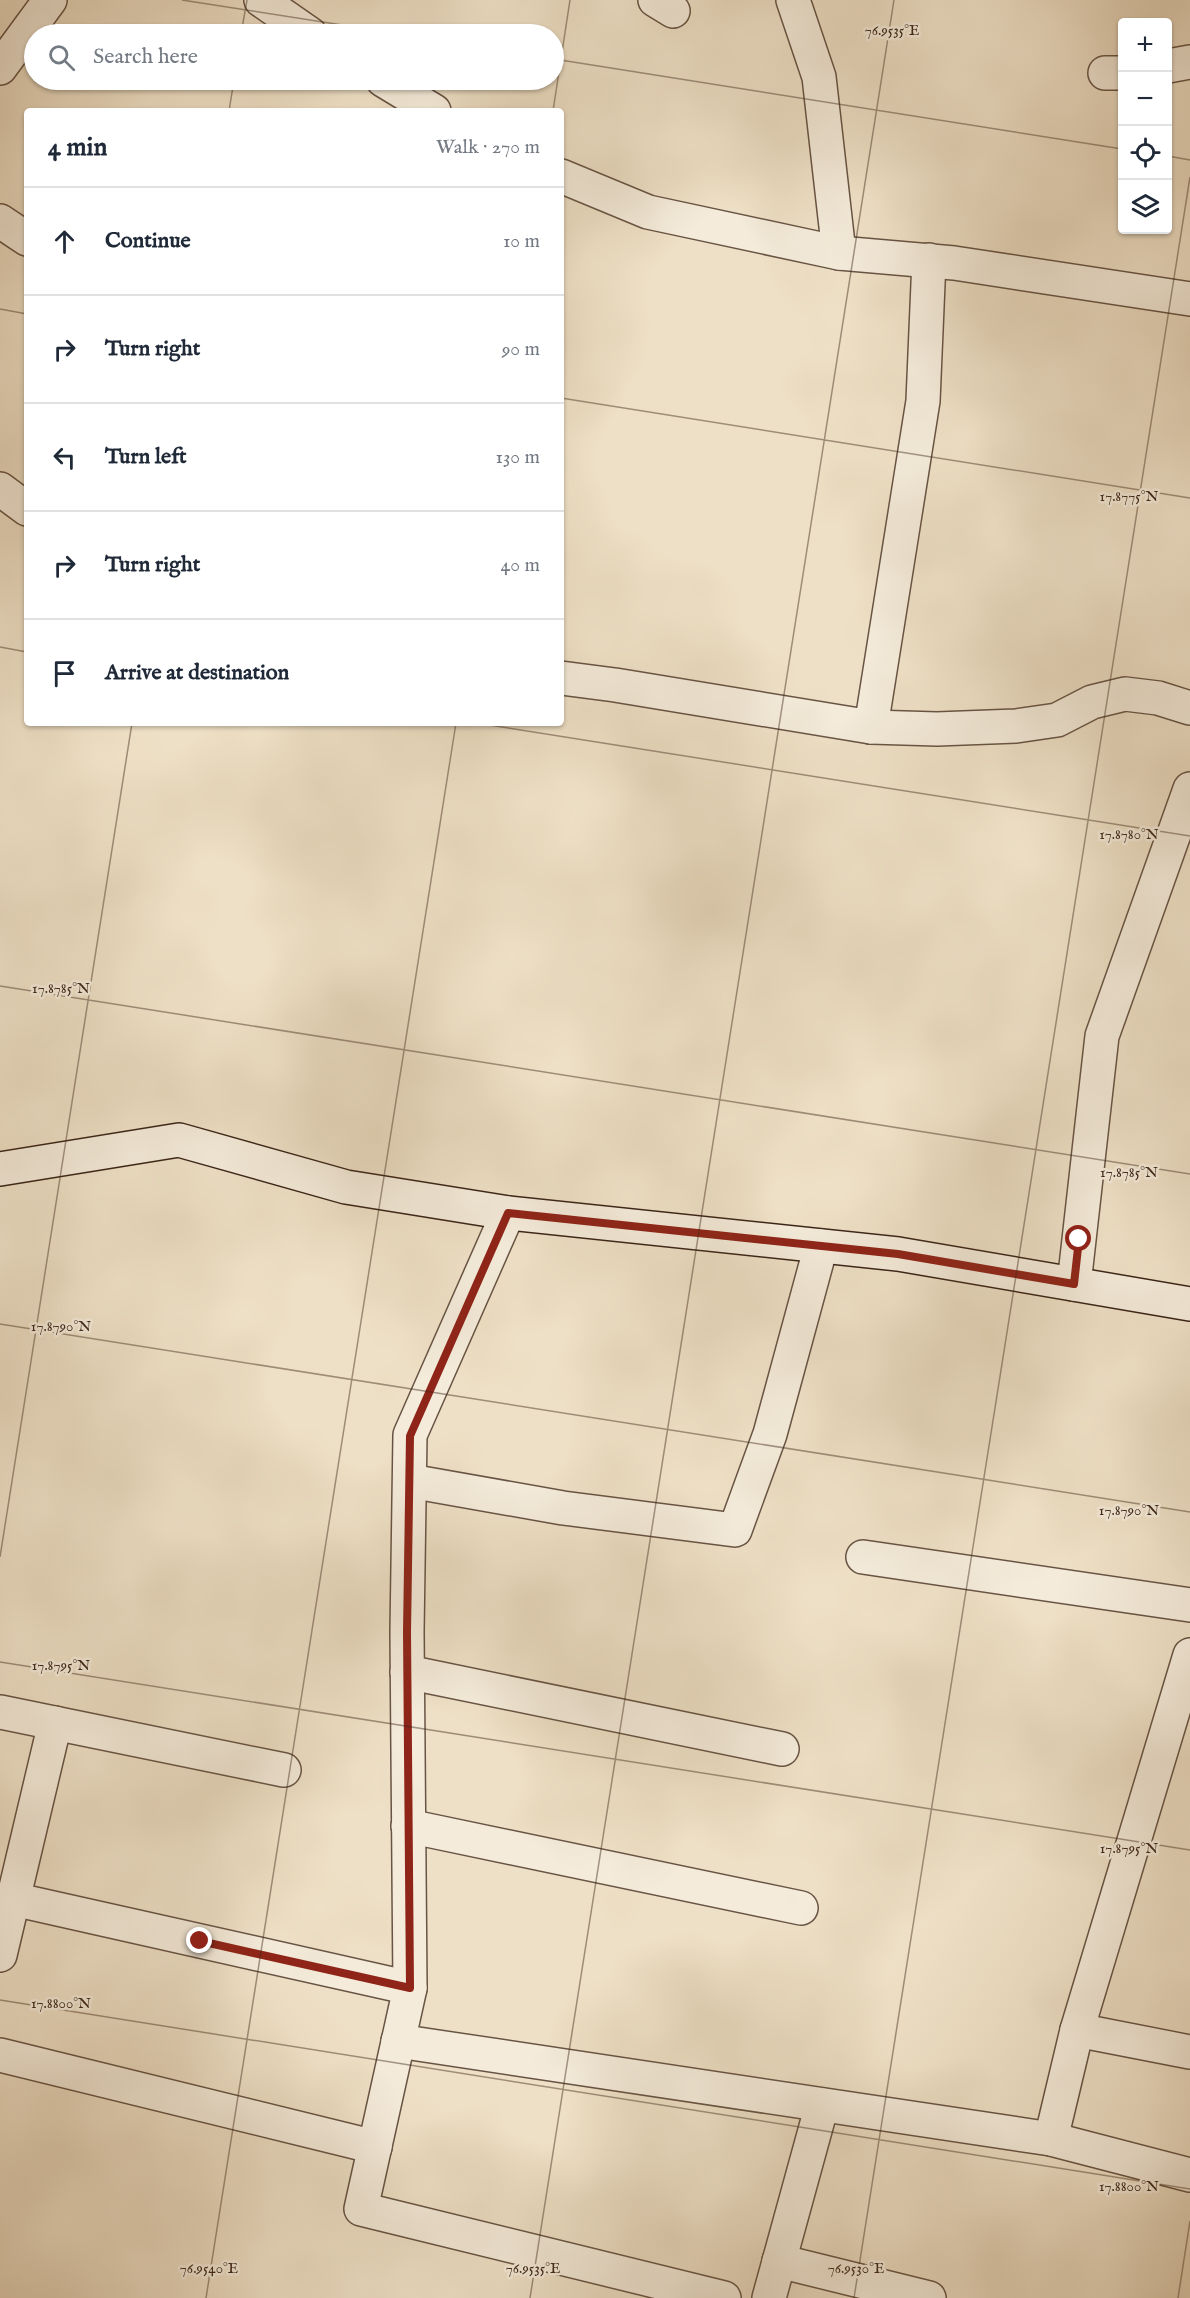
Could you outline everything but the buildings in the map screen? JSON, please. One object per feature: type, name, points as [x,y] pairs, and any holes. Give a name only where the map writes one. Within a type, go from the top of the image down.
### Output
[{"type":"street","points":[[32,24],[50,0]]},
{"type":"street","points":[[261,0],[292,24]]},
{"type":"street","points":[[793,0],[819,76],[839,253]]},
{"type":"street","points":[[0,68],[24,35]]},
{"type":"street","points":[[1172,65],[1190,62]]},
{"type":"street","points":[[399,90],[429,108]]},
{"type":"street","points":[[564,177],[648,212],[839,253],[929,260],[1190,299]]},
{"type":"street","points":[[0,221],[24,237]]},
{"type":"street","points":[[871,727],[923,401],[929,260]]},
{"type":"street","points":[[0,489],[24,507]]},
{"type":"street","points":[[564,678],[871,727],[938,729],[1016,726],[1057,720],[1092,702],[1125,694],[1158,698],[1190,708]]},
{"type":"street","points":[[1074,1284],[1102,1036],[1190,789]]},
{"type":"street","points":[[0,1169],[179,1140],[345,1187],[508,1213],[898,1254],[1190,1304]]},
{"type":"street","points":[[508,1213],[410,1436],[407,1672],[410,1988],[361,2210],[724,2298]]},
{"type":"street","points":[[410,1481],[564,1508],[735,1530],[770,1434],[821,1246]]},
{"type":"street","points":[[863,1557],[1190,1605]]},
{"type":"street","points":[[1051,2139],[1077,2030],[1190,1655]]},
{"type":"street","points":[[407,1672],[782,1749]]},
{"type":"street","points":[[0,1712],[284,1770]]},
{"type":"street","points":[[0,1955],[55,1723]]},
{"type":"street","points":[[408,1826],[801,1908]]},
{"type":"street","points":[[13,1899],[410,1988]]},
{"type":"street","points":[[1077,2030],[1190,2052]]},
{"type":"street","points":[[398,2042],[1051,2139],[1190,2175]]},
{"type":"street","points":[[0,2055],[375,2147]]},
{"type":"street","points":[[769,2298],[822,2105]]},
{"type":"street","points":[[779,2261],[929,2298]]},
{"type":"route","points":[[200,1941],[410,1988],[407,1632],[410,1436],[508,1213],[898,1254],[1074,1284],[1079,1239]]}]
